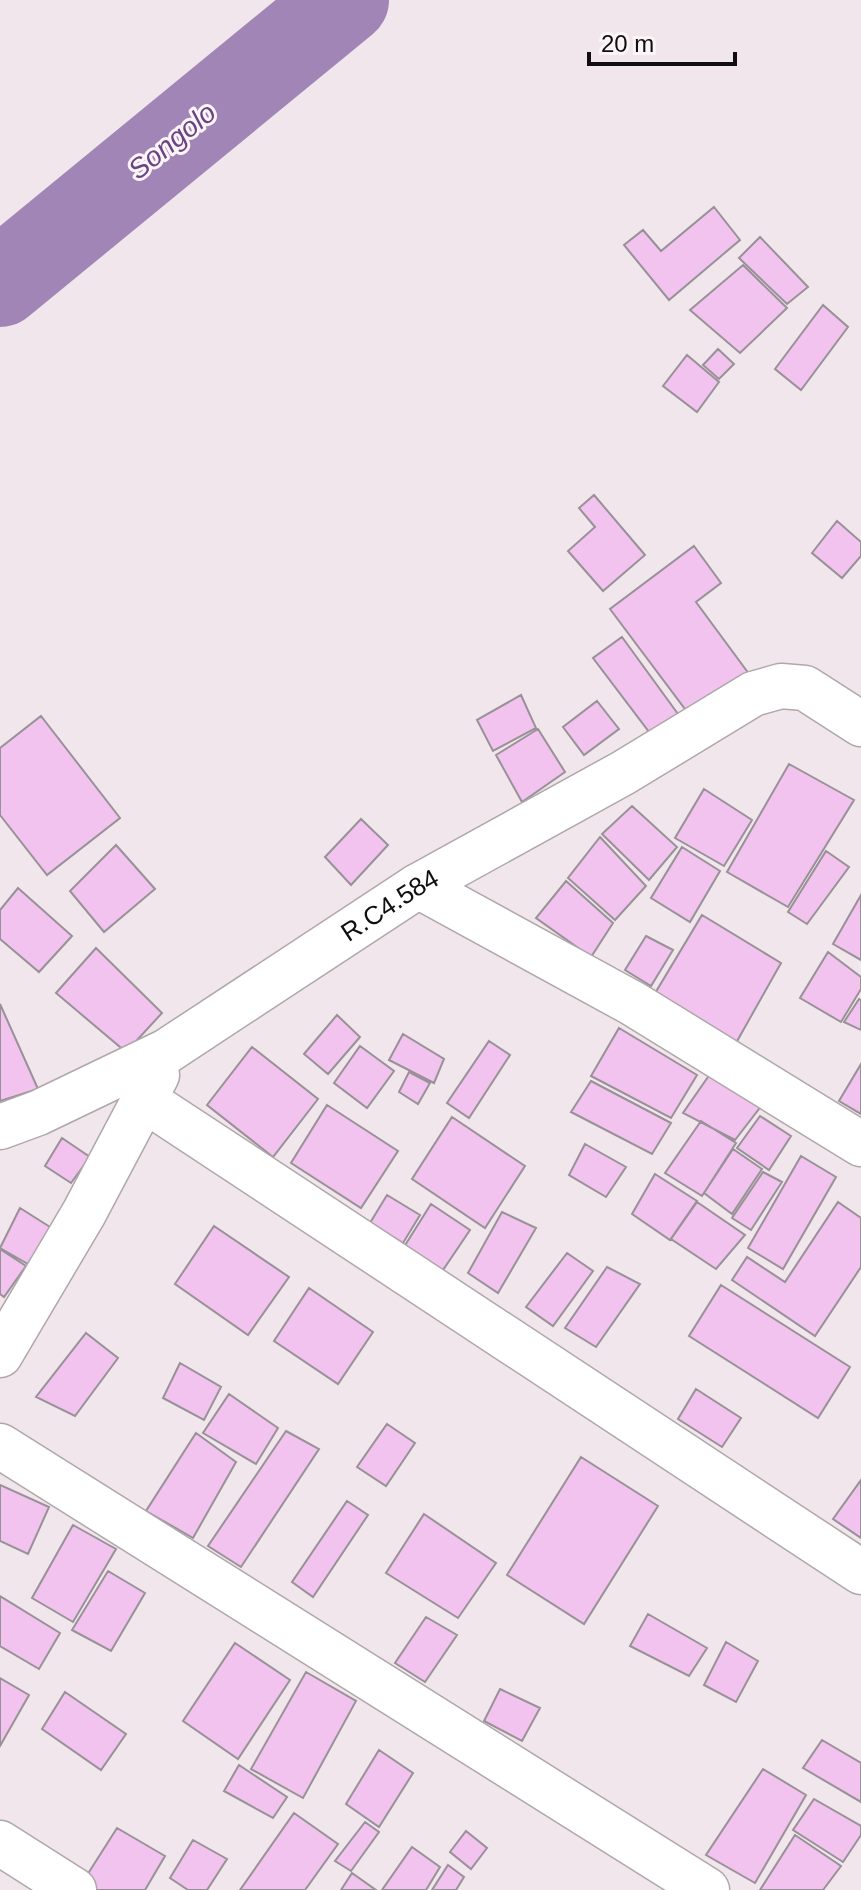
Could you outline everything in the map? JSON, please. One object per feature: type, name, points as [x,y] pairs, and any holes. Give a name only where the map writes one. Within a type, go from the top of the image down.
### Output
[{"type":"street","name":"R.C4.584","points":[[0,1127],[38,1113],[167,1051],[418,886],[623,773],[753,694],[781,686],[805,688],[861,724]]},
{"type":"street","points":[[418,886],[632,1003],[861,1144]]},
{"type":"street","points":[[0,1355],[146,1101],[167,1051]]},
{"type":"street","points":[[146,1101],[861,1572]]},
{"type":"street","points":[[0,1446],[707,1890]]},
{"type":"street","points":[[0,1843],[74,1890]]},
{"type":"building","points":[[714,207],[740,240],[669,300],[624,245],[643,230],[661,251]]},
{"type":"building","points":[[760,237],[808,287],[787,304],[739,258]]},
{"type":"building","points":[[743,265],[787,308],[740,353],[690,310]]},
{"type":"building","points":[[823,305],[848,327],[801,390],[775,369]]},
{"type":"building","points":[[718,349],[734,364],[719,379],[703,365]]},
{"type":"building","points":[[687,355],[719,382],[697,412],[663,386]]},
{"type":"building","points":[[594,495],[645,555],[603,591],[568,551],[595,527],[579,508]]},
{"type":"building","points":[[837,521],[861,542],[861,556],[842,578],[812,553]]},
{"type":"building","points":[[694,546],[721,583],[696,602],[752,678],[694,721],[610,609]]},
{"type":"building","points":[[622,637],[686,725],[659,745],[593,658]]},
{"type":"building","points":[[521,695],[536,728],[493,751],[477,720]]},
{"type":"building","points":[[597,701],[619,729],[584,755],[563,727]]},
{"type":"building","points":[[41,716],[120,818],[47,875],[0,815],[0,748]]},
{"type":"building","points":[[538,729],[565,772],[522,802],[496,755]]},
{"type":"building","points":[[789,764],[854,800],[788,907],[727,872]]},
{"type":"building","points":[[704,789],[752,820],[724,866],[675,838]]},
{"type":"building","points":[[632,806],[677,847],[649,880],[602,834]]},
{"type":"building","points":[[361,819],[388,845],[351,885],[325,857]]},
{"type":"building","points":[[600,837],[646,886],[615,920],[568,878]]},
{"type":"building","points":[[116,845],[155,889],[104,932],[70,891]]},
{"type":"building","points":[[682,847],[720,871],[690,922],[651,898]]},
{"type":"building","points":[[826,851],[849,867],[807,924],[788,912]]},
{"type":"building","points":[[566,881],[613,923],[591,957],[536,918]]},
{"type":"building","points":[[18,888],[72,936],[39,972],[0,939],[0,910]]},
{"type":"building","points":[[861,895],[861,960],[833,944]]},
{"type":"building","points":[[702,915],[781,963],[736,1043],[654,995]]},
{"type":"building","points":[[646,936],[673,950],[651,986],[625,970]]},
{"type":"building","points":[[96,948],[162,1013],[126,1052],[56,993]]},
{"type":"building","points":[[828,952],[861,977],[861,989],[841,1022],[800,998]]},
{"type":"building","points":[[861,1000],[861,1030],[844,1022]]},
{"type":"building","points":[[0,1004],[38,1089],[0,1101]]},
{"type":"building","points":[[337,1015],[360,1037],[328,1074],[304,1054]]},
{"type":"building","points":[[619,1028],[697,1075],[671,1118],[591,1076]]},
{"type":"building","points":[[403,1034],[444,1059],[434,1083],[389,1060]]},
{"type":"building","points":[[489,1041],[510,1055],[469,1118],[447,1103]]},
{"type":"building","points":[[360,1046],[394,1071],[367,1108],[334,1083]]},
{"type":"building","points":[[252,1047],[318,1099],[273,1157],[207,1105]]},
{"type":"building","points":[[861,1064],[861,1114],[839,1101]]},
{"type":"building","points":[[409,1072],[430,1083],[418,1104],[399,1092]]},
{"type":"building","points":[[710,1074],[762,1105],[735,1140],[683,1113]]},
{"type":"building","points":[[591,1081],[671,1123],[652,1154],[571,1112]]},
{"type":"building","points":[[327,1105],[398,1151],[361,1208],[291,1163]]},
{"type":"building","points":[[760,1116],[791,1136],[769,1170],[737,1148]]},
{"type":"building","points":[[452,1117],[525,1166],[485,1228],[412,1179]]},
{"type":"building","points":[[701,1121],[736,1143],[702,1196],[665,1173]]},
{"type":"building","points":[[62,1138],[90,1157],[71,1183],[45,1166]]},
{"type":"building","points":[[585,1144],[626,1167],[606,1197],[569,1175]]},
{"type":"building","points":[[733,1149],[762,1169],[732,1214],[704,1193]]},
{"type":"building","points":[[801,1156],[836,1177],[783,1269],[748,1248]]},
{"type":"building","points":[[763,1172],[782,1182],[751,1230],[732,1218]]},
{"type":"building","points":[[655,1174],[697,1201],[670,1240],[632,1214]]},
{"type":"building","points":[[387,1195],[420,1215],[403,1243],[370,1223]]},
{"type":"building","points":[[697,1202],[745,1235],[716,1269],[671,1239]]},
{"type":"building","points":[[838,1202],[861,1218],[861,1267],[815,1336],[732,1280],[747,1257],[785,1282]]},
{"type":"building","points":[[431,1204],[470,1230],[441,1273],[404,1247]]},
{"type":"building","points":[[20,1208],[58,1232],[35,1268],[0,1248]]},
{"type":"building","points":[[502,1212],[536,1228],[498,1293],[468,1273]]},
{"type":"building","points":[[214,1226],[289,1277],[248,1335],[175,1284]]},
{"type":"building","points":[[0,1249],[26,1266],[4,1297],[0,1294]]},
{"type":"building","points":[[567,1253],[593,1271],[553,1326],[526,1307]]},
{"type":"building","points":[[607,1267],[640,1284],[596,1347],[565,1328]]},
{"type":"building","points":[[721,1285],[850,1367],[818,1418],[689,1336]]},
{"type":"building","points":[[309,1288],[373,1332],[338,1384],[274,1341]]},
{"type":"building","points":[[86,1333],[118,1358],[75,1416],[36,1397]]},
{"type":"building","points":[[180,1363],[221,1387],[204,1420],[163,1398]]},
{"type":"building","points":[[696,1389],[741,1418],[722,1447],[678,1419]]},
{"type":"building","points":[[229,1394],[278,1428],[256,1464],[203,1433]]},
{"type":"building","points":[[387,1424],[415,1443],[386,1486],[357,1467]]},
{"type":"building","points":[[286,1431],[319,1449],[241,1567],[208,1546]]},
{"type":"building","points":[[196,1433],[236,1462],[193,1538],[146,1511]]},
{"type":"building","points":[[581,1457],[658,1506],[584,1624],[507,1575]]},
{"type":"building","points":[[861,1480],[861,1538],[833,1519]]},
{"type":"building","points":[[0,1485],[49,1507],[28,1554],[0,1541]]},
{"type":"building","points":[[347,1501],[368,1515],[313,1597],[292,1582]]},
{"type":"building","points":[[424,1514],[496,1563],[458,1618],[386,1573]]},
{"type":"building","points":[[73,1525],[116,1549],[73,1622],[32,1598]]},
{"type":"building","points":[[108,1571],[145,1593],[111,1651],[72,1630]]},
{"type":"building","points":[[0,1596],[60,1633],[39,1669],[0,1646]]},
{"type":"building","points":[[648,1614],[707,1648],[689,1676],[630,1646]]},
{"type":"building","points":[[426,1617],[457,1635],[425,1682],[395,1663]]},
{"type":"building","points":[[726,1642],[758,1661],[736,1702],[704,1685]]},
{"type":"building","points":[[235,1643],[290,1680],[238,1759],[183,1721]]},
{"type":"building","points":[[306,1672],[356,1701],[303,1798],[251,1769]]},
{"type":"building","points":[[0,1678],[29,1695],[0,1746]]},
{"type":"building","points":[[500,1689],[540,1708],[522,1741],[484,1721]]},
{"type":"building","points":[[65,1692],[126,1734],[101,1770],[42,1729]]},
{"type":"building","points":[[822,1740],[861,1763],[861,1802],[803,1768]]},
{"type":"building","points":[[379,1750],[413,1773],[379,1827],[346,1804]]},
{"type":"building","points":[[239,1765],[287,1797],[273,1818],[224,1791]]},
{"type":"building","points":[[763,1769],[806,1795],[755,1883],[706,1855]]},
{"type":"building","points":[[814,1799],[861,1826],[861,1835],[843,1862],[793,1830]]},
{"type":"building","points":[[294,1813],[338,1844],[305,1890],[240,1890]]},
{"type":"building","points":[[365,1822],[379,1832],[351,1871],[335,1861]]},
{"type":"building","points":[[117,1828],[165,1856],[145,1890],[96,1890],[82,1883]]},
{"type":"building","points":[[466,1831],[487,1848],[471,1869],[450,1852]]},
{"type":"building","points":[[795,1835],[841,1866],[823,1890],[760,1890]]},
{"type":"building","points":[[193,1840],[227,1859],[207,1890],[188,1890],[170,1878]]},
{"type":"building","points":[[412,1847],[440,1867],[426,1890],[382,1890]]},
{"type":"building","points":[[448,1865],[464,1877],[456,1890],[432,1890]]},
{"type":"building","points":[[352,1873],[376,1890],[341,1890]]},
{"type":"waterway","name":"Songolo","points":[[0,283],[345,0]]}]
